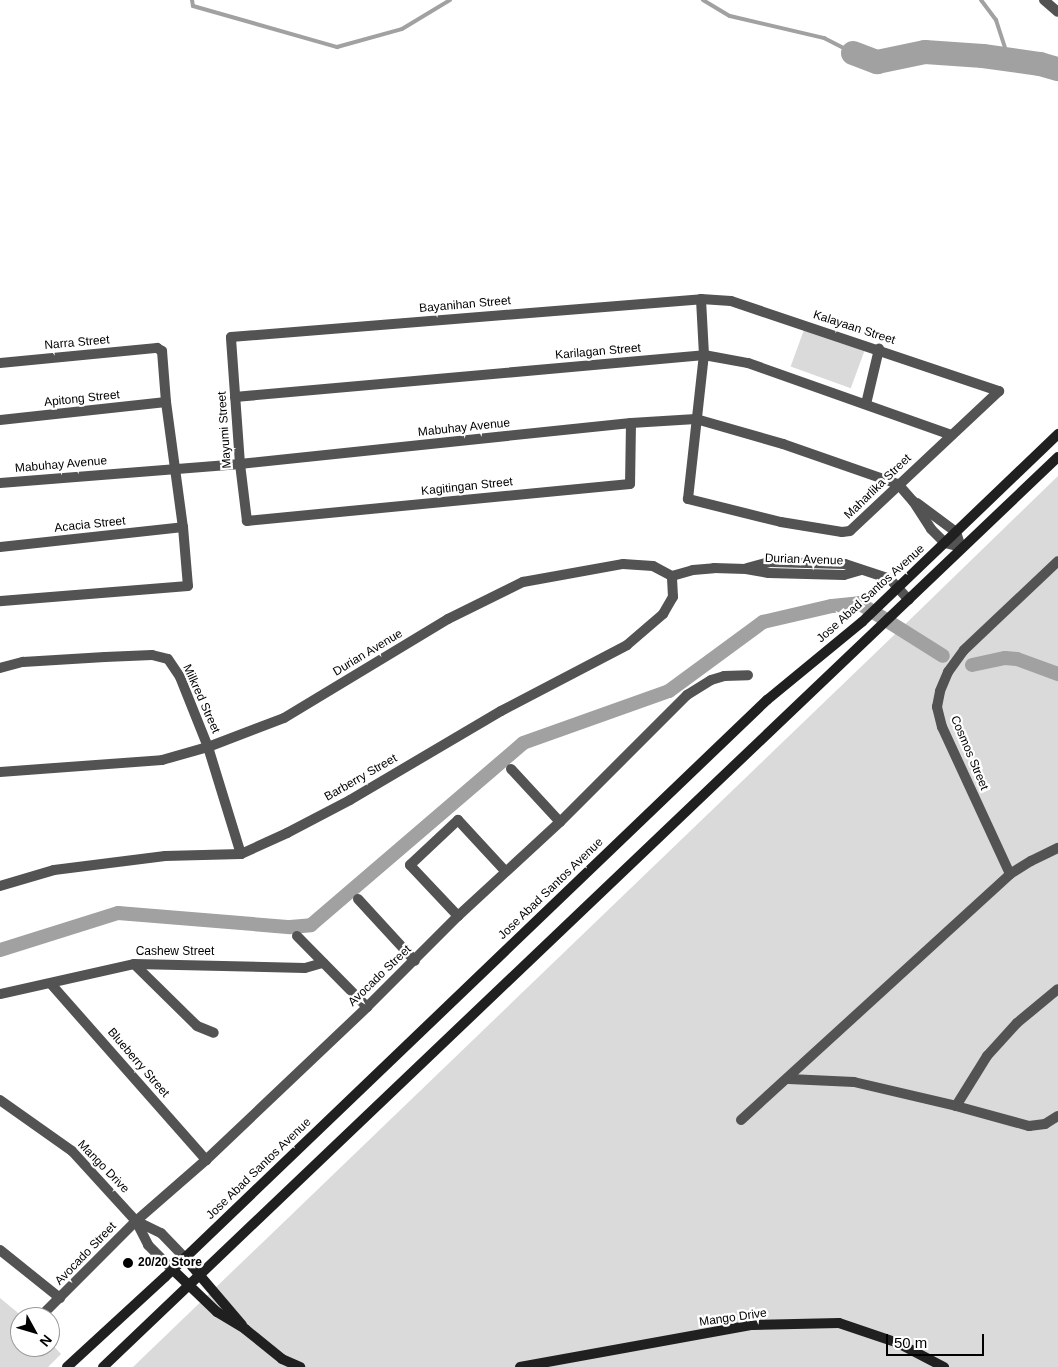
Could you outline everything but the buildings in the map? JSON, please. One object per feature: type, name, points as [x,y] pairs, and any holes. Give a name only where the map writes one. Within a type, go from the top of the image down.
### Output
[{"type":"main road","name":"Jose Abad Santos Avenue","points":[[67,1367],[173,1270],[767,700],[862,622],[1058,434]]},
{"type":"main road","points":[[102,1367],[897,613],[961,547],[1058,457]]},
{"type":"main road","name":"Mango Drive","points":[[184,1258],[245,1329]]},
{"type":"main road","name":"Mango Drive","points":[[173,1270],[217,1312],[245,1329],[282,1359],[300,1367]]},
{"type":"main road","name":"Mango Drive","points":[[520,1367],[752,1326],[839,1323],[898,1343],[944,1367]]},
{"type":"street","name":"Bayanihan Street","points":[[232,337],[701,299]]},
{"type":"street","name":"Kalayaan Street","points":[[701,299],[731,301],[998,389]]},
{"type":"street","points":[[696,419],[704,355],[701,299]]},
{"type":"street","name":"Mayumi Street","points":[[232,337],[240,464],[247,521]]},
{"type":"street","name":"Narra Street","points":[[0,363],[157,348],[162,351],[166,402]]},
{"type":"street","points":[[866,404],[879,349]]},
{"type":"street","name":"Karilagan Street","points":[[235,397],[704,355],[748,363],[951,435]]},
{"type":"street","name":"Maharlika Street","points":[[696,419],[688,499],[781,522],[842,532],[850,531],[858,526],[898,484],[998,394],[998,389]]},
{"type":"street","points":[[0,601],[188,586],[183,527],[166,402]]},
{"type":"street","name":"Apitong Street","points":[[0,420],[166,402]]},
{"type":"street","name":"Mabuhay Avenue","points":[[0,483],[240,464],[631,423],[696,419],[783,444],[898,484],[913,501],[931,528],[945,543]]},
{"type":"street","name":"Kagitingan Street","points":[[247,521],[630,484],[631,423]]},
{"type":"street","name":"Mabuhay Avenue","points":[[913,501],[956,532]]},
{"type":"street","name":"Acacia Street","points":[[0,547],[183,527]]},
{"type":"street","points":[[956,532],[961,547]]},
{"type":"street","points":[[945,543],[961,547]]},
{"type":"street","name":"Cosmos Street","points":[[1010,874],[942,727],[937,708],[940,691],[948,672],[964,650],[1058,561]]},
{"type":"street","name":"Durian Avenue","points":[[0,772],[162,760],[208,747],[284,718],[448,619],[524,582],[623,564],[653,566],[672,576],[693,570],[746,569],[769,573],[844,575],[861,570],[890,579],[909,600]]},
{"type":"street","name":"Barberry Street","points":[[0,886],[63,869],[165,856],[240,854],[287,833],[350,800],[501,711],[627,645],[663,614],[673,597],[672,576]]},
{"type":"street","name":"Milkred Street","points":[[0,668],[23,662],[105,657],[152,655],[168,659],[180,677],[208,747],[240,854]]},
{"type":"street","name":"Avocado Street","points":[[51,1307],[136,1220],[206,1160],[415,961],[505,870],[560,822],[687,695],[711,680],[724,676],[748,675]]},
{"type":"street","points":[[511,769],[560,822]]},
{"type":"street","points":[[458,916],[410,865],[458,820],[505,870]]},
{"type":"street","points":[[741,1120],[1010,874],[1031,860],[1058,848]]},
{"type":"street","points":[[358,899],[415,961]]},
{"type":"street","points":[[297,936],[367,1007]]},
{"type":"street","name":"Cashew Street","points":[[0,994],[134,964],[305,968],[323,963]]},
{"type":"street","points":[[134,964],[197,1026],[214,1033]]},
{"type":"street","name":"Blueberry Street","points":[[51,984],[206,1160]]},
{"type":"street","points":[[956,1106],[987,1056],[1017,1023],[1058,989]]},
{"type":"street","points":[[789,1078],[854,1082],[956,1106],[1029,1126],[1044,1124],[1058,1116]]},
{"type":"street","name":"Mango Drive","points":[[0,1100],[72,1152],[136,1220],[148,1245],[173,1270]]},
{"type":"street","name":"Mango Drive","points":[[136,1220],[161,1233],[184,1258]]},
{"type":"street","points":[[0,1250],[60,1298]]},
{"type":"shaded area","points":[[805,327],[865,349],[851,388],[791,366]]},
{"type":"shaded area","points":[[1058,476],[1058,1367],[133,1367],[891,638]]},
{"type":"shaded area","points":[[0,1298],[11,1307],[10,1357],[58,1357],[48,1367],[0,1367]]},
{"type":"waterway","points":[[192,0],[193,6],[337,47],[402,29],[450,0]]},
{"type":"waterway","points":[[703,0],[730,16],[824,38],[853,53]]},
{"type":"waterway","points":[[981,0],[996,20],[1009,60]]},
{"type":"waterway","points":[[853,53],[877,62],[925,52],[983,56],[1040,64],[1058,69]]},
{"type":"waterway","points":[[0,950],[118,913],[290,927],[311,925],[523,743],[669,691],[763,622],[832,606],[859,603],[943,656]]},
{"type":"waterway","points":[[972,665],[1005,658],[1017,659],[1058,674]]},
{"type":"place","name":"20/20 Store","points":[[128,1263]]}]
